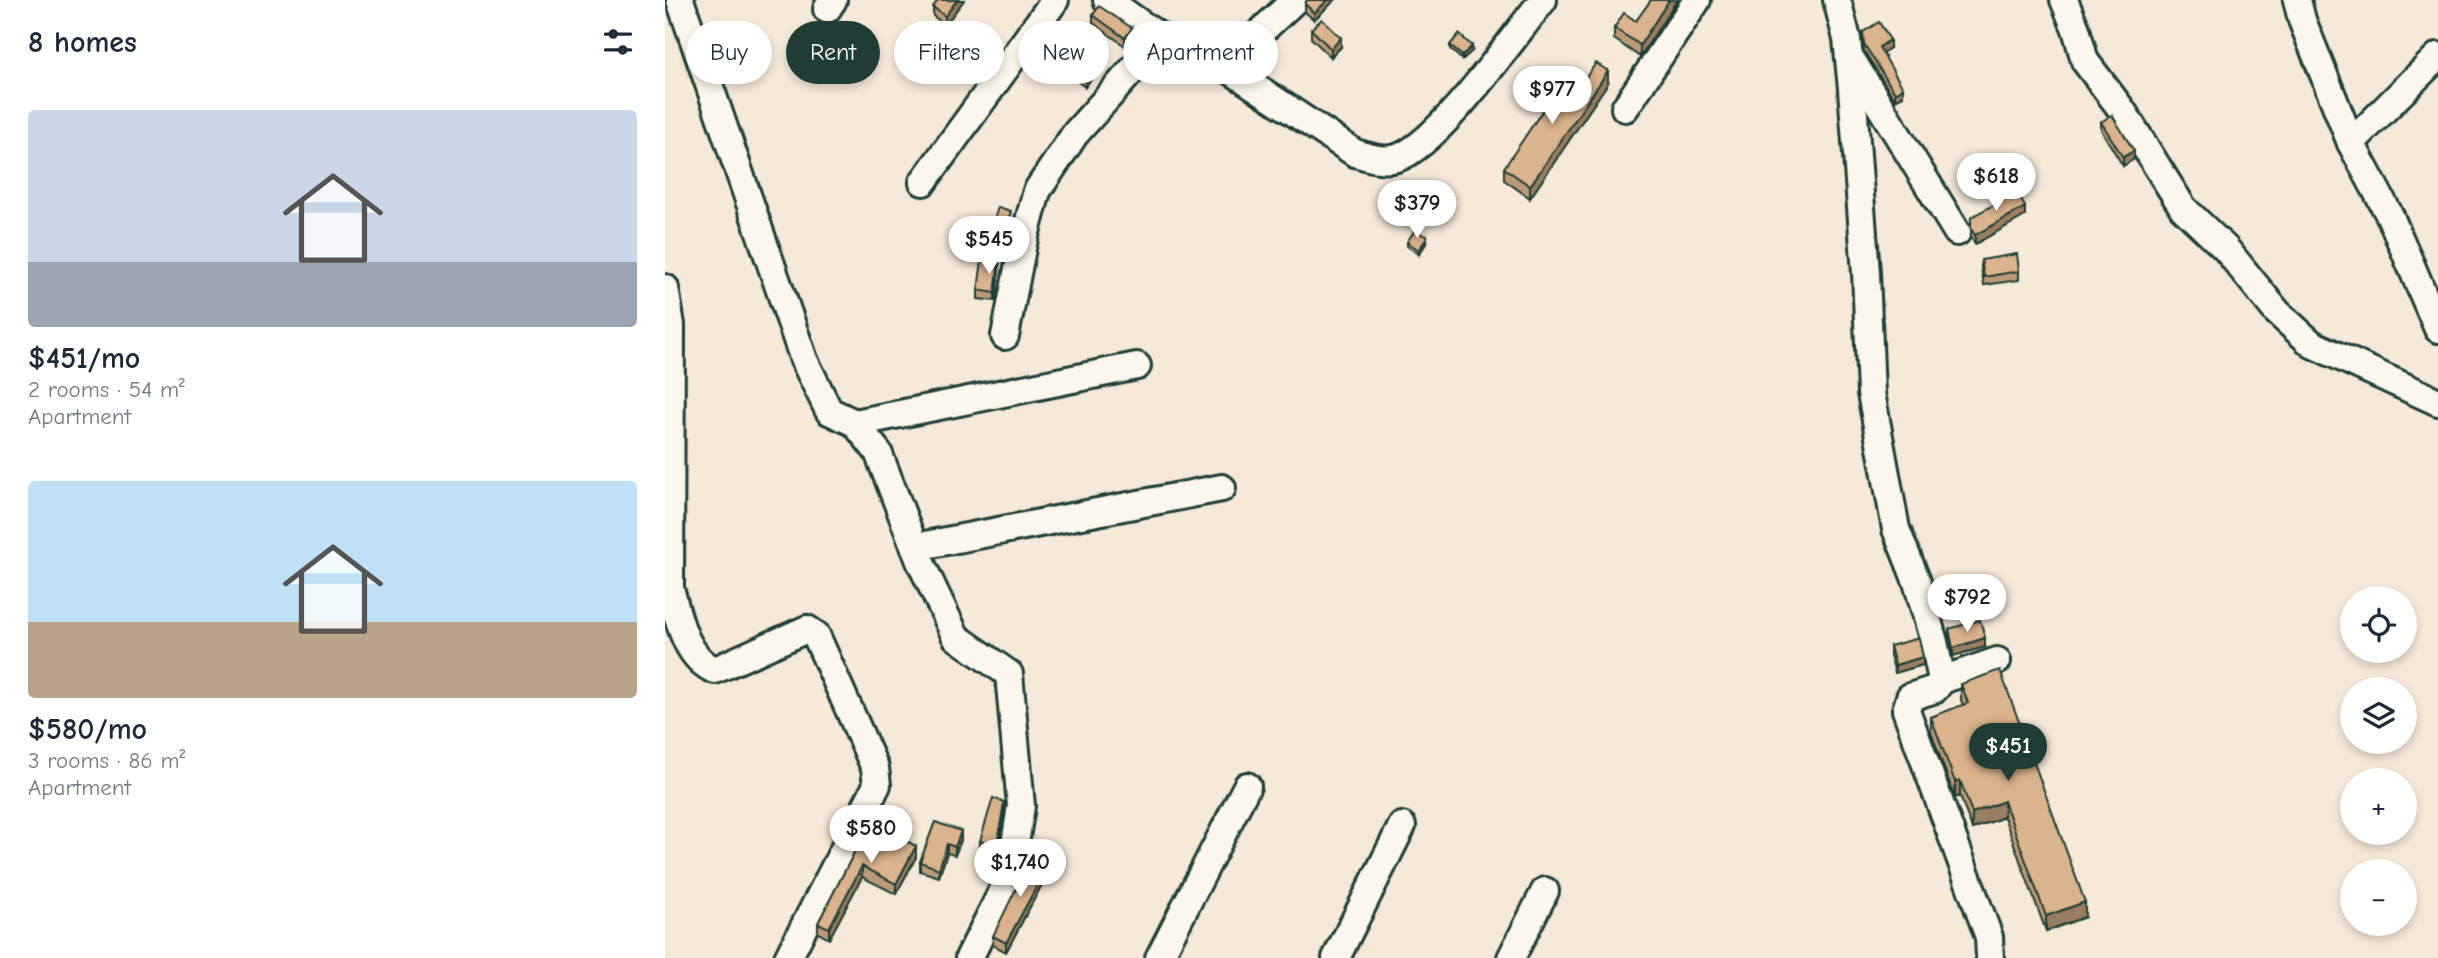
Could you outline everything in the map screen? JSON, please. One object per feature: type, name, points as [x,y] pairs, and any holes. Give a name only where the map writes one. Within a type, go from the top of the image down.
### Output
[{"type":"street","points":[[680,0],[804,360],[829,411],[856,423],[878,452],[915,547],[956,637],[1009,674],[1021,806],[1010,876],[969,958]]},
{"type":"street","points":[[923,182],[1055,0]]},
{"type":"street","points":[[1107,0],[1137,21]]},
{"type":"street","points":[[1272,21],[1295,0]]},
{"type":"street","points":[[1251,84],[1355,153],[1379,160],[1398,158],[1425,140],[1468,96],[1542,0]]},
{"type":"street","points":[[1625,108],[1697,0]]},
{"type":"street","points":[[1837,0],[1849,54],[1865,262],[1871,393],[1896,529],[1917,582],[1942,680]]},
{"type":"street","points":[[2064,0],[2085,61],[2122,110],[2183,208],[2226,249],[2277,312],[2312,344],[2438,402]]},
{"type":"street","points":[[2297,0],[2302,20],[2351,143],[2390,216],[2438,329]]},
{"type":"street","points":[[1849,54],[1957,232]]},
{"type":"street","points":[[2351,143],[2438,56]]},
{"type":"street","points":[[1005,335],[1023,243],[1037,191],[1075,135],[1123,81]]},
{"type":"street","points":[[665,288],[671,325],[670,588],[680,624],[702,664],[715,670],[807,629],[816,635],[875,768],[877,785],[788,958]]},
{"type":"street","points":[[856,423],[1137,366]]},
{"type":"street","points":[[915,547],[1222,488]]},
{"type":"street","points":[[1990,958],[1989,937],[1906,710],[1910,698],[1935,689],[1942,680],[1997,661]]},
{"type":"street","points":[[1159,958],[1247,786]]},
{"type":"street","points":[[1336,958],[1402,827]]},
{"type":"street","points":[[1511,958],[1545,891]]},
{"type":"building","points":[[938,0],[957,0],[945,16],[933,7]]},
{"type":"building","points":[[1307,0],[1328,0],[1314,13],[1305,4]]},
{"type":"building","points":[[1651,0],[1669,0],[1640,45],[1614,28],[1624,13],[1636,21]]},
{"type":"building","points":[[1099,6],[1123,22],[1123,37],[1109,26],[1109,21],[1101,21],[1093,15]]},
{"type":"building","points":[[1322,19],[1341,38],[1331,49],[1311,29]]},
{"type":"building","points":[[1879,22],[1890,40],[1879,47],[1903,88],[1895,93],[1864,44],[1863,32]]},
{"type":"building","points":[[1459,34],[1472,46],[1462,56],[1450,45]]},
{"type":"building","points":[[1596,63],[1608,71],[1530,186],[1504,168],[1563,80],[1577,90]]},
{"type":"building","points":[[2112,115],[2134,151],[2123,157],[2101,122]]},
{"type":"building","points":[[2017,192],[2025,207],[1975,235],[1971,229],[1971,217]]},
{"type":"building","points":[[998,207],[1011,211],[1007,224],[994,220]]},
{"type":"building","points":[[1415,230],[1427,237],[1419,250],[1407,242]]},
{"type":"building","points":[[2017,254],[2019,271],[1984,277],[1981,260]]},
{"type":"building","points":[[982,260],[999,262],[995,293],[978,290]]},
{"type":"building","points":[[1980,620],[1985,638],[1953,648],[1949,629]]},
{"type":"building","points":[[1919,638],[1923,657],[1895,665],[1890,646]]},
{"type":"building","points":[[2000,670],[2085,902],[2046,916],[2004,801],[1972,813],[1960,780],[1955,782],[1931,717],[1968,703],[1961,684]]},
{"type":"building","points":[[993,798],[1004,802],[997,846],[980,841]]},
{"type":"building","points":[[870,822],[916,846],[896,884],[862,866],[829,928],[818,923]]},
{"type":"building","points":[[935,822],[961,831],[955,847],[947,844],[939,869],[920,862]]},
{"type":"building","points":[[1032,856],[1048,865],[1006,943],[993,936]]}]
